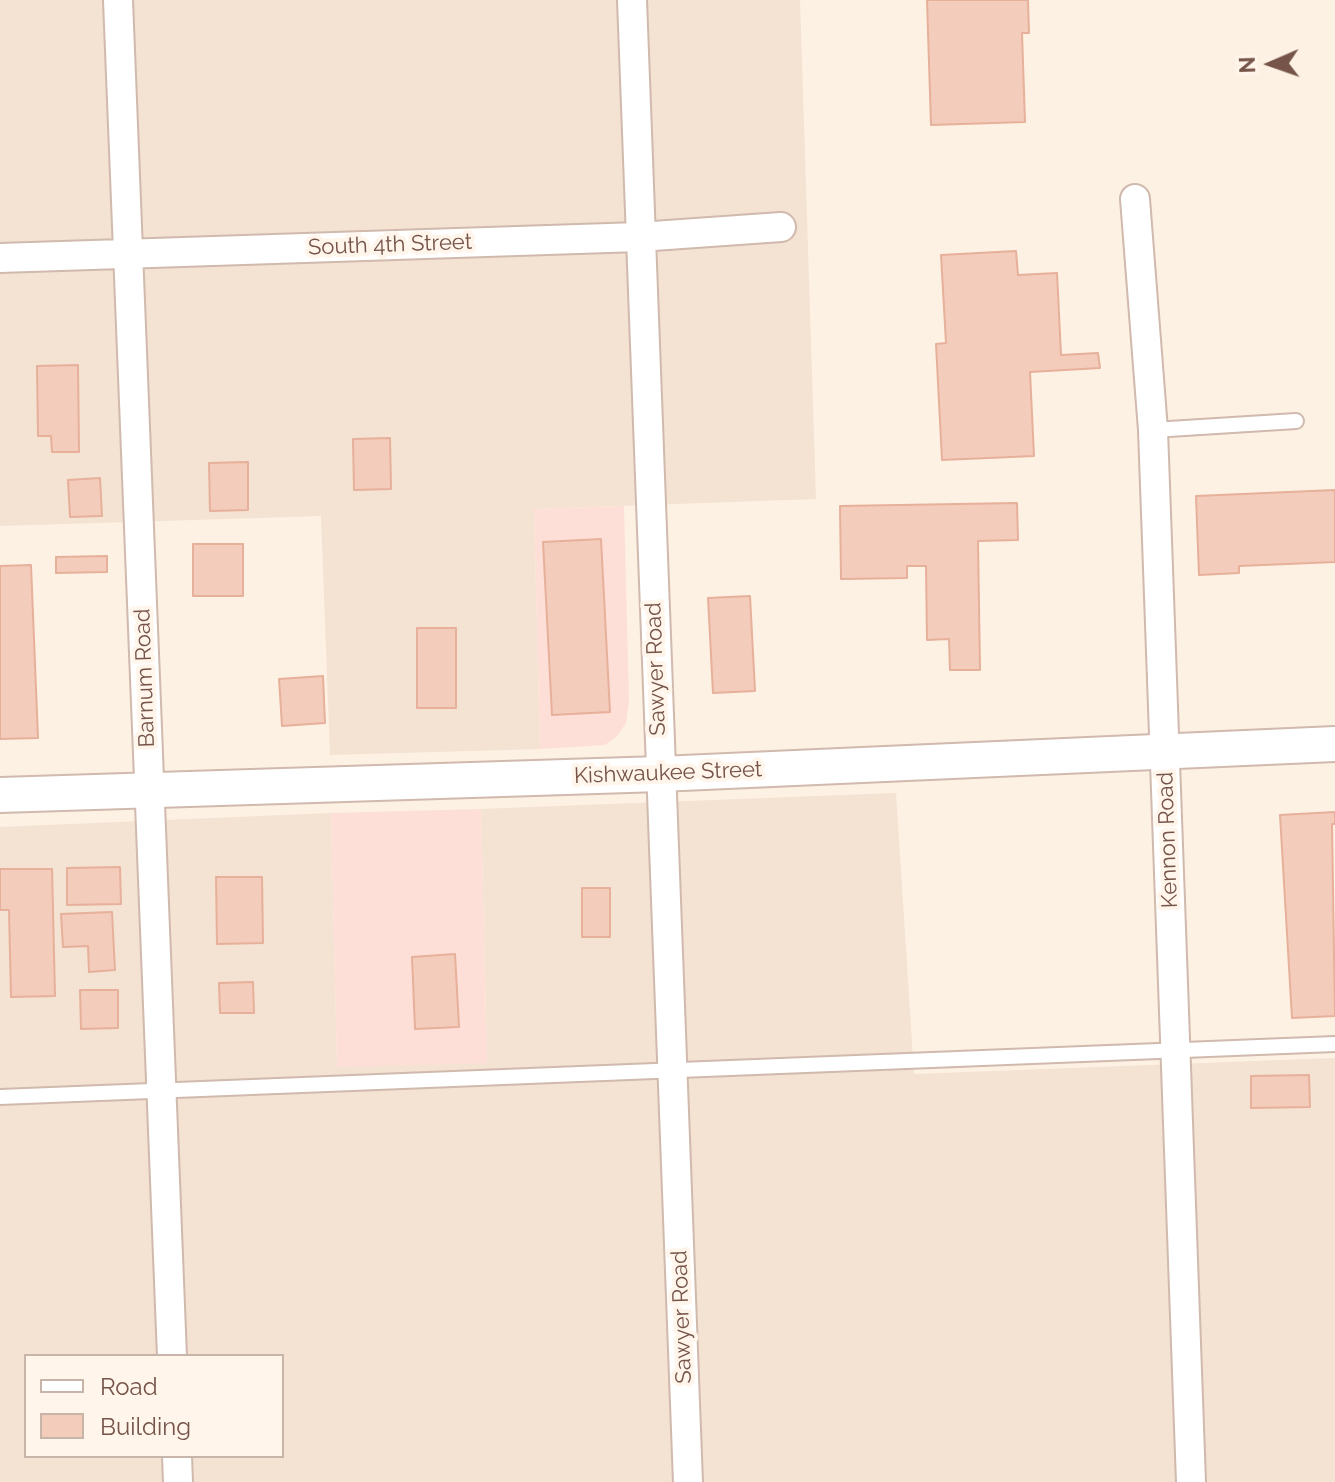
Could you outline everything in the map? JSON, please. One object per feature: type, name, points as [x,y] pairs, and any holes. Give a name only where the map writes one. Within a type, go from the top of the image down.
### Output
[{"type":"street","name":"Barnum Road","points":[[118,0],[172,1354]]},
{"type":"street","name":"Sawyer Road","points":[[632,0],[688,1482]]},
{"type":"street","name":"Kennon Road","points":[[1135,199],[1153,430],[1191,1482]]},
{"type":"street","name":"South 4th Street","points":[[0,258],[639,237],[781,227]]},
{"type":"street","name":"Kishwaukee Street","points":[[0,795],[660,774],[1335,744]]},
{"type":"street","points":[[177,1458],[178,1482]]},
{"type":"lane","points":[[1153,430],[1296,421]]},
{"type":"lane","points":[[0,1097],[1335,1044]]},
{"type":"shaded area","points":[[0,0],[800,0],[816,499],[534,509],[540,749],[330,755],[321,516],[0,526]]},
{"type":"shaded area","points":[[624,506],[629,701],[626,723],[617,736],[605,745],[540,749],[534,509]]},
{"type":"shaded area","points":[[896,793],[914,1074],[1335,1058],[1335,1482],[0,1482],[0,827],[331,813],[337,1066],[487,1062],[481,809]]},
{"type":"shaded area","points":[[481,809],[487,1063],[337,1067],[331,813]]},
{"type":"building","points":[[927,0],[1028,0],[1029,33],[1022,33],[1025,122],[931,125]]},
{"type":"building","points":[[1016,251],[1018,275],[1057,273],[1061,355],[1098,353],[1100,368],[1030,372],[1034,456],[942,460],[936,344],[946,343],[941,255]]},
{"type":"building","points":[[78,365],[79,452],[52,452],[51,436],[38,436],[37,366]]},
{"type":"building","points":[[390,438],[391,489],[354,490],[353,439]]},
{"type":"building","points":[[248,462],[248,510],[210,511],[209,463]]},
{"type":"building","points":[[100,478],[102,516],[70,517],[68,480]]},
{"type":"building","points":[[1335,490],[1335,562],[1239,566],[1239,573],[1199,575],[1196,496]]},
{"type":"building","points":[[1017,503],[1018,540],[978,541],[980,670],[950,670],[949,639],[927,640],[926,566],[907,566],[907,578],[841,579],[840,506]]},
{"type":"building","points":[[601,539],[610,712],[552,715],[543,542]]},
{"type":"building","points":[[193,544],[243,544],[243,596],[193,596]]},
{"type":"building","points":[[107,556],[107,572],[56,573],[56,557]]},
{"type":"building","points":[[31,565],[38,738],[0,739],[0,566]]},
{"type":"building","points":[[750,596],[755,691],[713,693],[708,598]]},
{"type":"building","points":[[417,628],[456,628],[456,708],[417,708]]},
{"type":"building","points":[[323,676],[325,723],[282,726],[279,679]]},
{"type":"building","points":[[1335,812],[1335,824],[1332,824],[1335,1016],[1292,1018],[1280,815]]},
{"type":"building","points":[[120,867],[121,904],[67,905],[67,868]]},
{"type":"building","points":[[0,869],[52,869],[55,996],[11,997],[9,910],[0,910]]},
{"type":"building","points":[[216,877],[262,877],[263,943],[217,944]]},
{"type":"building","points":[[582,888],[610,888],[610,937],[582,937]]},
{"type":"building","points":[[112,912],[115,970],[89,972],[88,946],[63,947],[61,914]]},
{"type":"building","points":[[455,954],[459,1027],[415,1029],[412,957]]},
{"type":"building","points":[[253,982],[254,1013],[220,1013],[219,983]]},
{"type":"building","points":[[80,990],[118,990],[118,1028],[81,1029]]},
{"type":"building","points":[[1309,1075],[1310,1107],[1251,1108],[1251,1076]]}]
